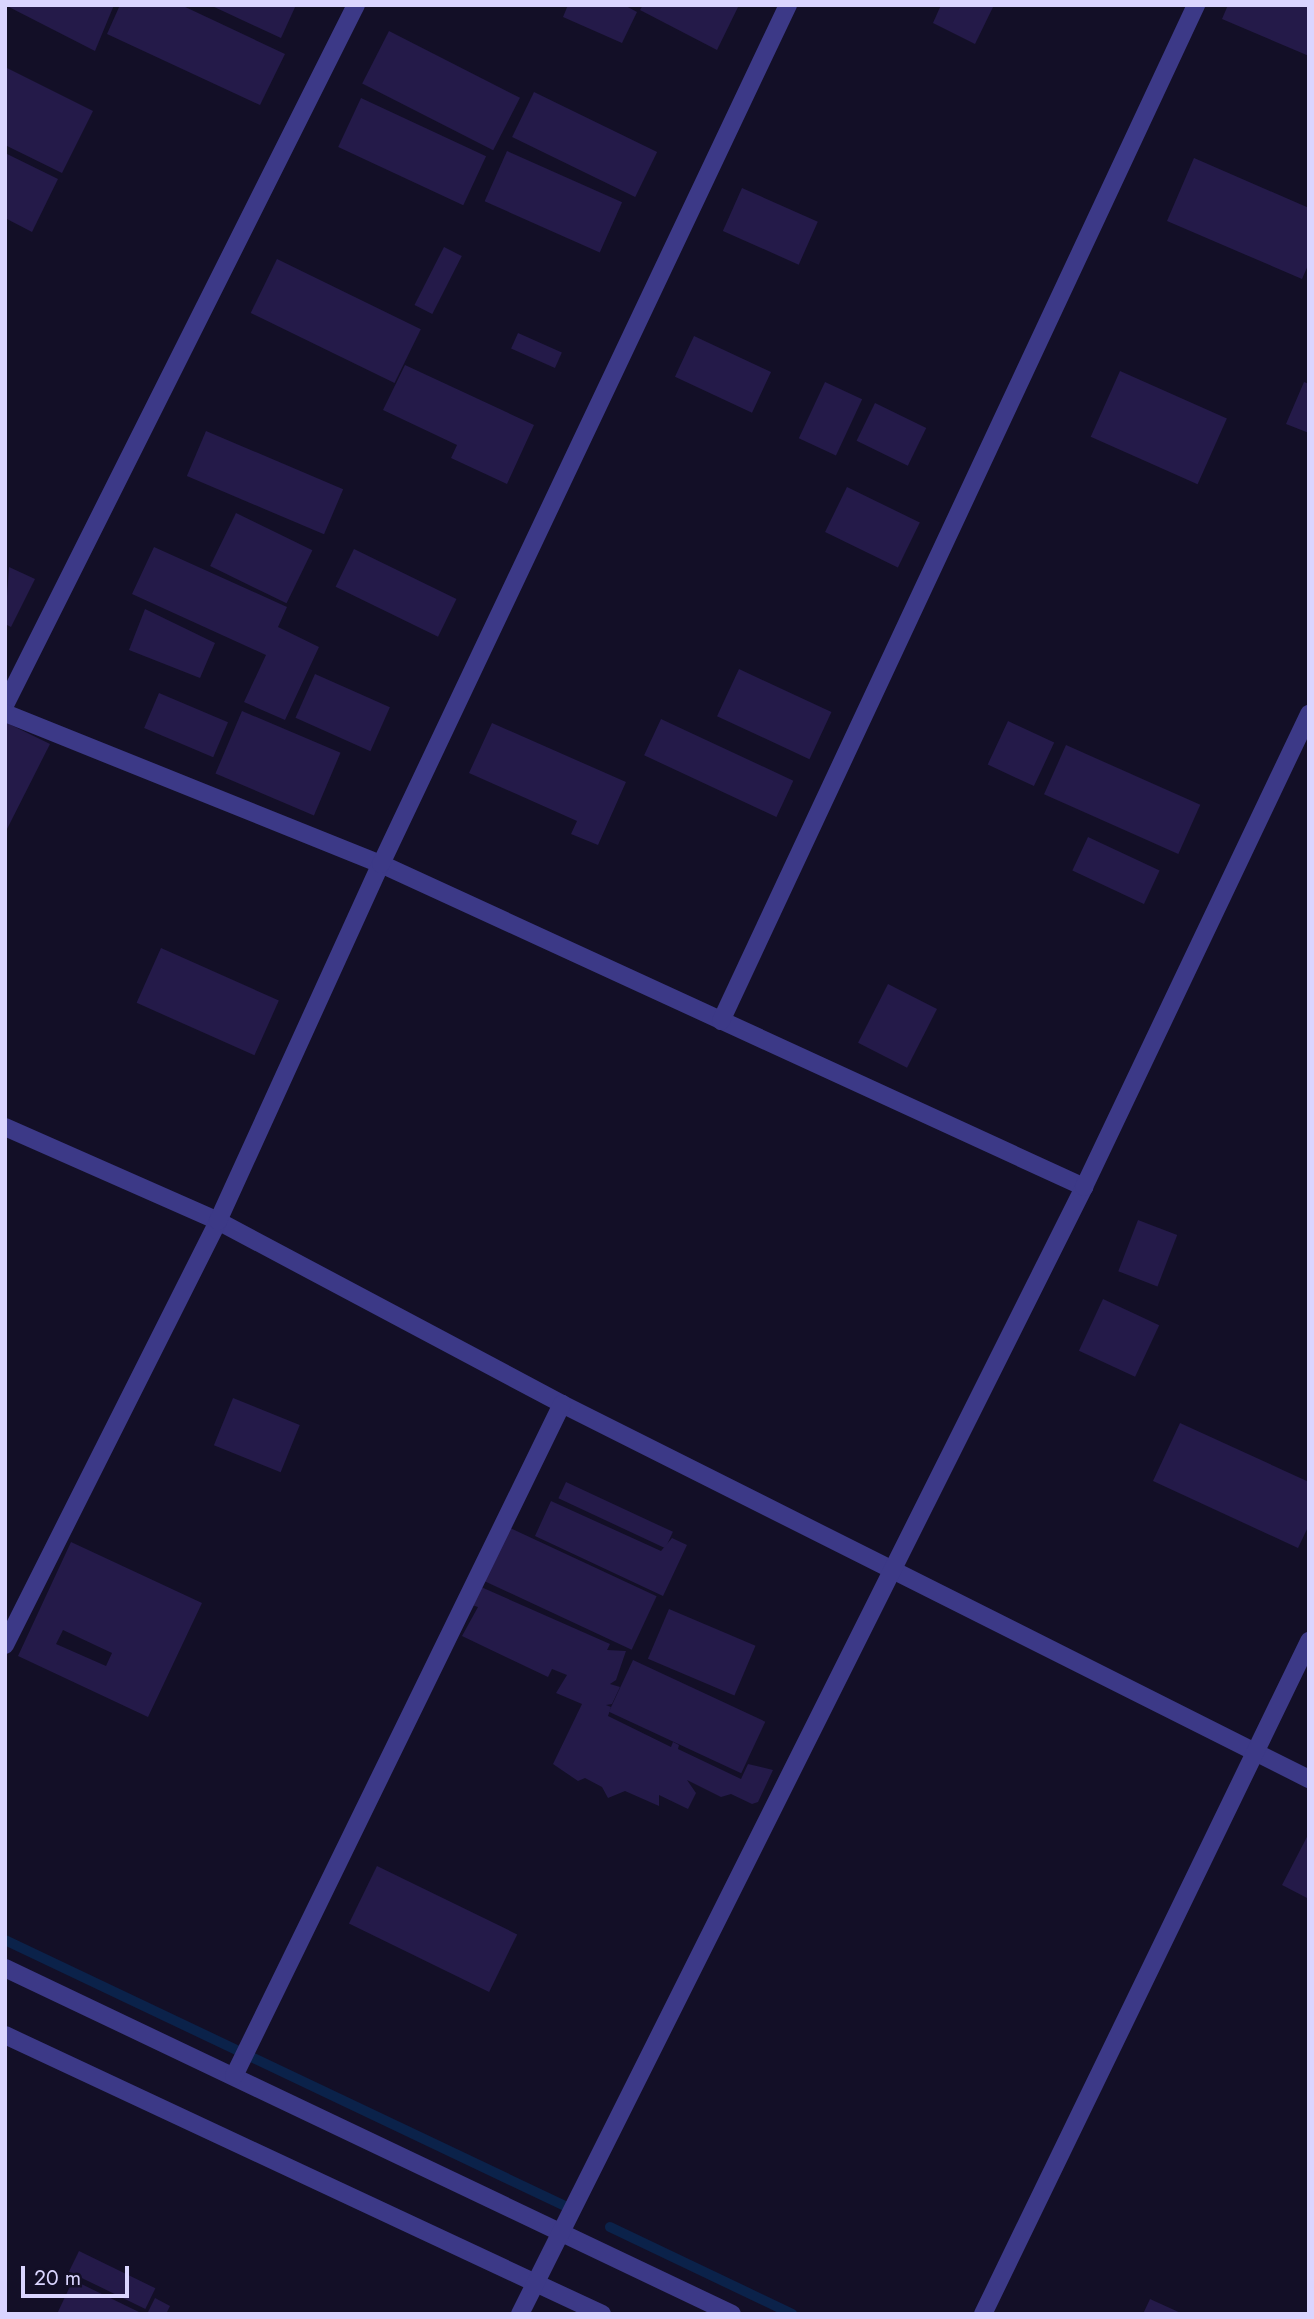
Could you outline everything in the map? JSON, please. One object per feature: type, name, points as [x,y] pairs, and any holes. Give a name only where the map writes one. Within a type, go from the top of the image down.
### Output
[{"type":"street","points":[[5,705],[356,5]]},
{"type":"street","points":[[5,1645],[218,1221],[381,864],[788,5]]},
{"type":"street","points":[[720,1021],[1196,5]]},
{"type":"street","points":[[5,713],[381,864],[1084,1187]]},
{"type":"street","points":[[520,2314],[559,2231],[896,1569],[1084,1187],[1309,714]]},
{"type":"street","points":[[5,1127],[218,1221],[562,1404],[896,1569],[1255,1755],[1309,1779]]},
{"type":"street","points":[[234,2076],[562,1404]]},
{"type":"street","points":[[983,2314],[1309,1641]]},
{"type":"street","points":[[5,1968],[732,2314]]},
{"type":"street","points":[[5,2035],[537,2280],[602,2314]]},
{"type":"building","points":[[5,5],[114,5],[95,51]]},
{"type":"building","points":[[120,5],[181,5],[285,54],[260,105],[107,34]]},
{"type":"building","points":[[210,5],[296,5],[281,38]]},
{"type":"building","points":[[568,5],[624,5],[637,12],[622,43],[563,17]]},
{"type":"building","points":[[643,5],[739,5],[717,50],[640,10]]},
{"type":"building","points":[[941,5],[994,5],[975,44],[933,23]]},
{"type":"building","points":[[1228,5],[1309,5],[1309,56],[1222,19]]},
{"type":"building","points":[[389,31],[520,98],[493,150],[362,84]]},
{"type":"building","points":[[5,67],[93,111],[62,173],[5,145]]},
{"type":"building","points":[[534,92],[657,152],[635,197],[512,137]]},
{"type":"building","points":[[361,98],[486,156],[463,205],[338,147]]},
{"type":"building","points":[[507,151],[622,202],[600,252],[485,201]]},
{"type":"building","points":[[5,153],[58,179],[32,232],[5,218]]},
{"type":"building","points":[[1194,158],[1309,208],[1309,263],[1302,279],[1167,221]]},
{"type":"building","points":[[742,188],[818,222],[799,265],[723,231]]},
{"type":"building","points":[[444,247],[462,256],[432,314],[414,305]]},
{"type":"building","points":[[277,259],[421,329],[395,383],[251,313]]},
{"type":"building","points":[[518,333],[562,353],[555,368],[511,349]]},
{"type":"building","points":[[694,336],[771,372],[752,413],[675,377]]},
{"type":"building","points":[[405,365],[534,425],[507,484],[451,458],[457,445],[383,410]]},
{"type":"building","points":[[1120,371],[1227,419],[1198,484],[1091,437]]},
{"type":"building","points":[[825,382],[862,399],[836,456],[799,438]]},
{"type":"building","points":[[1304,382],[1309,384],[1309,433],[1286,424]]},
{"type":"building","points":[[875,403],[926,428],[908,466],[857,441]]},
{"type":"building","points":[[206,431],[343,489],[324,534],[187,476]]},
{"type":"building","points":[[847,487],[920,523],[898,567],[825,532]]},
{"type":"building","points":[[236,513],[312,550],[287,603],[210,566]]},
{"type":"building","points":[[154,547],[287,607],[278,627],[319,647],[285,720],[244,702],[266,655],[132,594]]},
{"type":"building","points":[[354,549],[456,599],[438,637],[336,587]]},
{"type":"building","points":[[9,567],[35,579],[11,627],[5,624]]},
{"type":"building","points":[[145,609],[215,643],[200,678],[129,650]]},
{"type":"building","points":[[739,669],[831,712],[809,759],[717,716]]},
{"type":"building","points":[[315,674],[390,707],[370,751],[295,718]]},
{"type":"building","points":[[159,693],[228,722],[213,757],[144,728]]},
{"type":"building","points":[[242,711],[340,753],[314,815],[215,774]]},
{"type":"building","points":[[661,719],[793,781],[776,817],[644,755]]},
{"type":"building","points":[[1008,721],[1054,743],[1034,786],[988,765]]},
{"type":"building","points":[[5,722],[50,744],[5,833]]},
{"type":"building","points":[[492,723],[626,782],[598,845],[571,834],[577,821],[469,773]]},
{"type":"building","points":[[1066,745],[1200,805],[1178,854],[1044,794]]},
{"type":"building","points":[[1088,837],[1160,870],[1144,904],[1072,871]]},
{"type":"building","points":[[161,948],[279,1000],[254,1055],[137,1003]]},
{"type":"building","points":[[888,984],[937,1009],[907,1068],[858,1043]]},
{"type":"building","points":[[1138,1220],[1177,1235],[1158,1286],[1118,1271]]},
{"type":"building","points":[[1103,1299],[1159,1325],[1135,1377],[1079,1351]]},
{"type":"building","points":[[233,1398],[300,1425],[281,1472],[214,1445]]},
{"type":"building","points":[[1180,1423],[1309,1482],[1309,1525],[1298,1548],[1153,1481]]},
{"type":"building","points":[[566,1482],[673,1532],[665,1548],[558,1498]]},
{"type":"building","points":[[551,1501],[661,1551],[672,1538],[687,1545],[663,1596],[535,1536]]},
{"type":"building","points":[[508,1527],[657,1596],[632,1650],[483,1580]]},
{"type":"building","points":[[71,1542],[202,1603],[148,1717],[18,1656]],"holes":[[[63,1630],[112,1653],[106,1666],[56,1644]]]},
{"type":"building","points":[[481,1587],[610,1644],[607,1650],[626,1651],[616,1680],[610,1684],[620,1687],[612,1704],[606,1705],[611,1707],[608,1716],[671,1747],[673,1742],[679,1745],[678,1749],[741,1779],[748,1764],[773,1770],[758,1802],[752,1804],[731,1794],[721,1797],[687,1780],[696,1793],[688,1809],[659,1795],[659,1806],[625,1791],[608,1798],[602,1787],[585,1778],[578,1781],[553,1764],[582,1704],[556,1693],[567,1675],[552,1669],[548,1677],[462,1636],[478,1607],[472,1605]]},
{"type":"building","points":[[669,1609],[756,1646],[734,1695],[648,1659]]},
{"type":"building","points":[[633,1660],[765,1722],[741,1773],[609,1712]]},
{"type":"building","points":[[1309,1833],[1309,1899],[1282,1885]]},
{"type":"building","points":[[377,1866],[517,1934],[489,1992],[349,1924]]},
{"type":"building","points":[[79,2251],[155,2288],[145,2309],[69,2272]]},
{"type":"building","points":[[73,2280],[139,2312],[138,2314],[57,2314]]},
{"type":"building","points":[[155,2298],[170,2306],[166,2314],[147,2314]]},
{"type":"building","points":[[1150,2299],[1183,2314],[1143,2314]]},
{"type":"waterway","points":[[5,1940],[565,2206]]},
{"type":"waterway","points":[[610,2227],[792,2314]]}]
